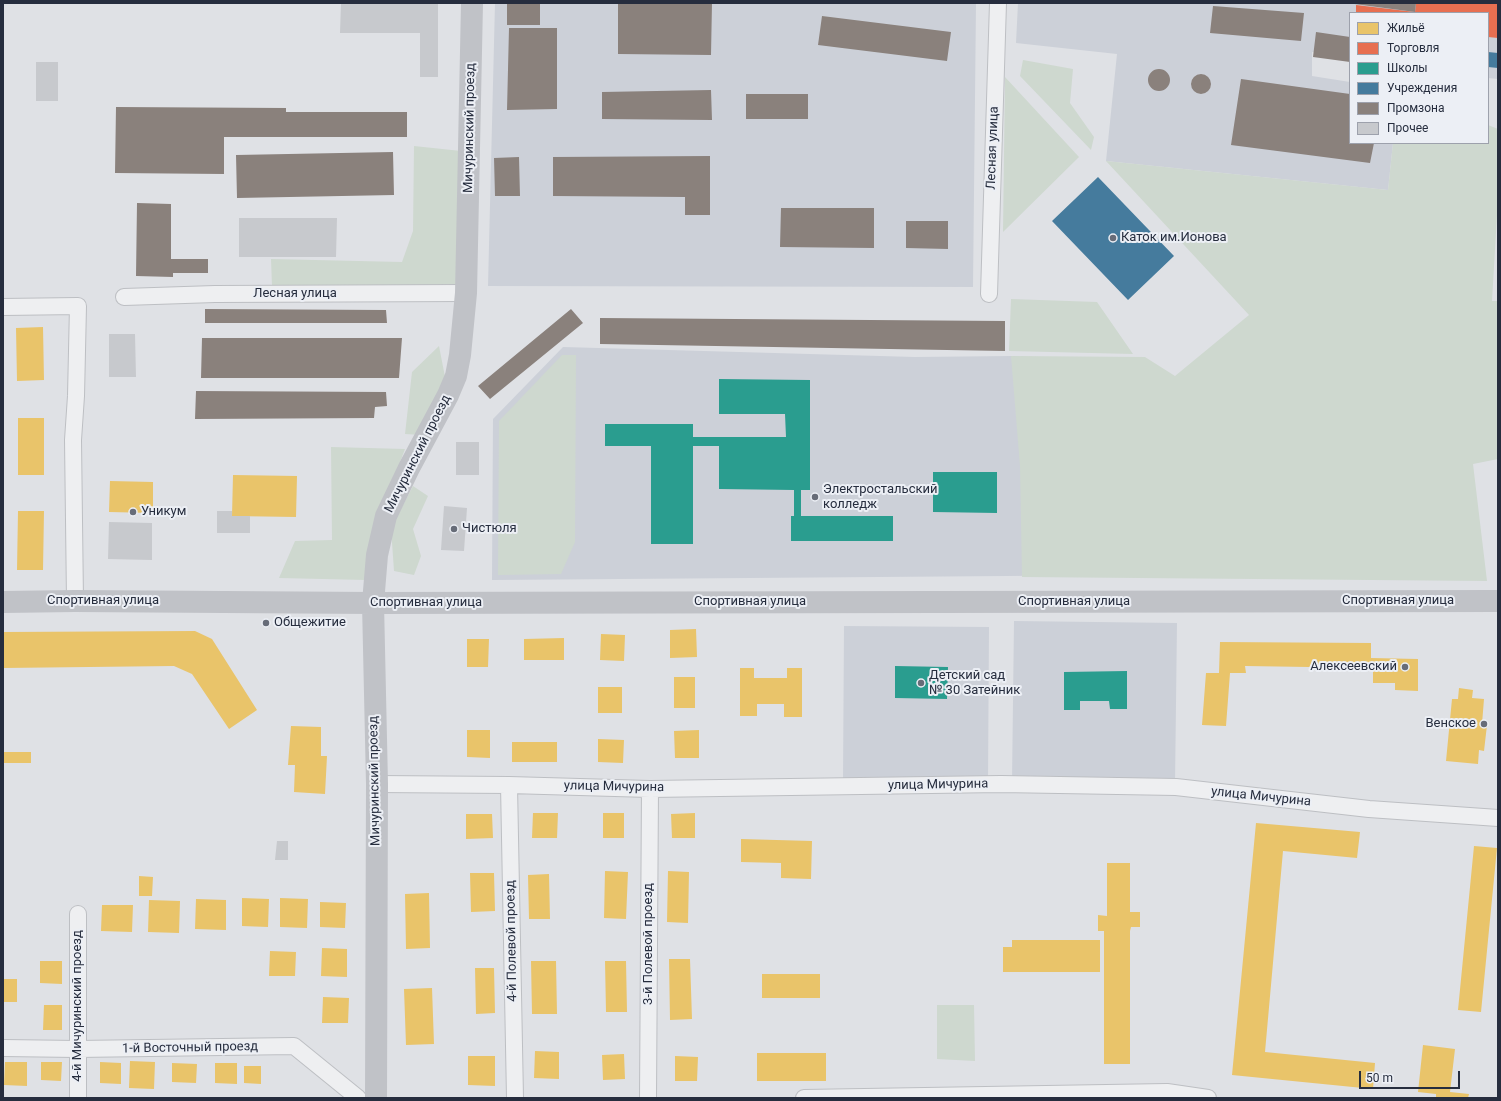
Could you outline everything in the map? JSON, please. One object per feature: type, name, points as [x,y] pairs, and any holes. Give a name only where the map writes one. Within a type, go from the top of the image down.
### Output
[{"type":"street","name":"Мичуринский проезд","points":[[376,1098],[377,784],[372,603],[377,555],[386,516],[409,468],[448,395],[456,376],[460,354],[466,293],[472,3]]},
{"type":"street","name":"Лесная улица","points":[[989,294],[998,3]]},
{"type":"street","name":"Лесная улица","points":[[124,297],[215,294],[466,293]]},
{"type":"street","points":[[3,307],[78,306],[76,396],[73,440],[75,601]]},
{"type":"street","name":"Спортивная улица","points":[[3,602],[372,603],[1498,601]]},
{"type":"street","name":"улица Мичурина","points":[[377,784],[509,784],[650,789],[1001,784],[1176,787],[1369,809],[1498,818]]},
{"type":"street","name":"4-й Полевой проезд","points":[[509,784],[515,1098]]},
{"type":"street","name":"3-й Полевой проезд","points":[[648,1098],[650,789]]},
{"type":"street","name":"4-й Мичуринский проезд","points":[[78,914],[78,1098]]},
{"type":"street","name":"1-й Восточный проезд","points":[[3,1048],[77,1049],[294,1046],[358,1098]]},
{"type":"street","points":[[804,1098],[1167,1092],[1208,1098]]},
{"type":"shaded area","points":[[495,3],[976,3],[973,287],[488,286]]},
{"type":"shaded area","points":[[1018,3],[1498,3],[1498,79],[1489,78],[1489,12],[1349,12],[1349,58],[1312,52],[1312,76],[1349,82],[1349,144],[1393,144],[1388,190],[1106,161],[1117,54],[1016,43]]},
{"type":"shaded area","points":[[1023,60],[1073,69],[1070,103],[1094,137],[1091,150],[1020,76]]},
{"type":"shaded area","points":[[1005,77],[1079,157],[1003,232]]},
{"type":"shaded area","points":[[1489,125],[1498,129],[1498,198],[1492,301],[1498,301],[1498,459],[1473,464],[1487,581],[1022,577],[1020,466],[1011,356],[1145,357],[1175,376],[1249,315],[1106,161],[1388,190],[1393,144],[1489,144]]},
{"type":"shaded area","points":[[414,146],[461,151],[458,284],[410,287],[272,286],[271,259],[402,262],[413,231]]},
{"type":"shaded area","points":[[1011,299],[1097,302],[1133,354],[1009,351]]},
{"type":"shaded area","points":[[439,346],[446,382],[422,435],[405,434],[412,372]]},
{"type":"shaded area","name":"Электростальский колледж","points":[[563,347],[915,357],[1011,356],[1140,361],[1135,575],[492,580],[493,419]]},
{"type":"shaded area","points":[[562,355],[576,355],[575,542],[561,574],[498,575],[499,421]]},
{"type":"shaded area","points":[[331,447],[405,449],[376,526],[366,580],[279,578],[295,541],[332,540]]},
{"type":"shaded area","points":[[413,486],[428,496],[413,529],[421,556],[414,575],[394,571],[391,528]]},
{"type":"shaded area","points":[[1014,621],[1177,623],[1175,784],[1012,782]]},
{"type":"shaded area","points":[[844,626],[989,627],[988,781],[843,780]]},
{"type":"shaded area","points":[[937,1005],[974,1005],[975,1061],[937,1059]]},
{"type":"building: Жильё","points":[[43,327],[44,380],[17,381],[16,328]]},
{"type":"building: Жильё","points":[[18,418],[44,418],[44,475],[18,475]]},
{"type":"building: Жильё","points":[[233,475],[297,476],[296,517],[232,516]]},
{"type":"building: Жильё","points":[[110,481],[153,482],[153,513],[109,512]]},
{"type":"building: Жильё","points":[[18,511],[44,511],[43,570],[17,570]]},
{"type":"building: Жильё","points":[[696,629],[697,657],[670,658],[670,630]]},
{"type":"building: Жильё","points":[[195,631],[212,639],[257,710],[229,729],[192,674],[174,666],[3,668],[3,632]]},
{"type":"building: Жильё","points":[[601,634],[625,635],[624,661],[600,660]]},
{"type":"building: Жильё","points":[[564,638],[564,660],[524,660],[524,639]]},
{"type":"building: Жильё","points":[[467,639],[489,639],[488,667],[467,667]]},
{"type":"building: Жильё","points":[[1220,642],[1371,643],[1371,658],[1418,659],[1418,691],[1395,690],[1395,683],[1373,683],[1373,668],[1245,666],[1246,673],[1230,673],[1226,726],[1202,725],[1206,673],[1219,673]]},
{"type":"building: Жильё","points":[[740,668],[754,668],[754,678],[787,678],[787,668],[802,668],[802,717],[784,717],[784,704],[757,704],[757,716],[740,716]]},
{"type":"building: Жильё","points":[[674,677],[695,677],[695,708],[674,708]]},
{"type":"building: Жильё","points":[[598,687],[622,687],[622,713],[598,713]]},
{"type":"building: Жильё","points":[[1459,688],[1473,690],[1472,698],[1484,699],[1482,724],[1487,725],[1484,751],[1479,750],[1478,764],[1446,761],[1452,699],[1458,699]]},
{"type":"building: Жильё","points":[[291,726],[321,727],[321,756],[327,756],[325,794],[294,792],[295,765],[288,765]]},
{"type":"building: Жильё","points":[[467,730],[490,730],[490,758],[467,757]]},
{"type":"building: Жильё","points":[[699,730],[699,758],[675,758],[674,731]]},
{"type":"building: Жильё","points":[[598,739],[624,740],[623,763],[598,762]]},
{"type":"building: Жильё","points":[[512,742],[557,742],[557,762],[512,762]]},
{"type":"building: Жильё","points":[[3,752],[31,752],[31,763],[3,763]]},
{"type":"building: Жильё","points":[[533,813],[558,813],[557,838],[532,838]]},
{"type":"building: Жильё","points":[[603,813],[624,813],[624,838],[603,838]]},
{"type":"building: Жильё","points":[[695,813],[695,838],[672,838],[671,814]]},
{"type":"building: Жильё","points":[[466,814],[492,814],[493,838],[466,839]]},
{"type":"building: Жильё","points":[[1256,823],[1360,832],[1357,858],[1283,851],[1265,1052],[1375,1063],[1373,1089],[1232,1075]]},
{"type":"building: Жильё","points":[[741,839],[812,841],[811,879],[781,878],[781,863],[741,862]]},
{"type":"building: Жильё","points":[[1474,846],[1497,848],[1481,1012],[1458,1010]]},
{"type":"building: Жильё","points":[[1107,863],[1130,863],[1130,912],[1140,912],[1140,927],[1131,927],[1130,931],[1130,1064],[1104,1064],[1104,931],[1098,931],[1098,915],[1107,916]]},
{"type":"building: Жильё","points":[[605,871],[628,872],[626,919],[604,918]]},
{"type":"building: Жильё","points":[[668,871],[689,872],[688,923],[667,922]]},
{"type":"building: Жильё","points":[[470,873],[494,873],[495,911],[471,912]]},
{"type":"building: Жильё","points":[[549,874],[550,919],[529,919],[528,875]]},
{"type":"building: Жильё","points":[[139,876],[153,877],[152,896],[139,896]]},
{"type":"building: Жильё","points":[[429,893],[430,948],[406,949],[405,894]]},
{"type":"building: Жильё","points":[[242,898],[269,899],[268,927],[242,926]]},
{"type":"building: Жильё","points":[[280,898],[308,899],[307,928],[280,927]]},
{"type":"building: Жильё","points":[[196,899],[226,900],[226,930],[195,929]]},
{"type":"building: Жильё","points":[[149,900],[180,901],[179,933],[148,932]]},
{"type":"building: Жильё","points":[[320,902],[346,903],[345,928],[320,927]]},
{"type":"building: Жильё","points":[[102,905],[133,905],[132,932],[101,931]]},
{"type":"building: Жильё","points":[[1012,940],[1100,940],[1100,972],[1003,972],[1003,947],[1012,947]]},
{"type":"building: Жильё","points":[[322,948],[347,949],[347,977],[321,976]]},
{"type":"building: Жильё","points":[[270,951],[296,952],[295,976],[269,976]]},
{"type":"building: Жильё","points":[[669,959],[690,959],[692,1019],[670,1020]]},
{"type":"building: Жильё","points":[[40,961],[62,961],[62,984],[40,983]]},
{"type":"building: Жильё","points":[[531,961],[556,961],[557,1014],[532,1014]]},
{"type":"building: Жильё","points":[[605,961],[626,961],[627,1012],[606,1012]]},
{"type":"building: Жильё","points":[[475,968],[494,968],[495,1013],[476,1014]]},
{"type":"building: Жильё","points":[[762,974],[820,974],[820,998],[762,998]]},
{"type":"building: Жильё","points":[[3,979],[17,979],[17,1002],[3,1002]]},
{"type":"building: Жильё","points":[[432,988],[434,1044],[406,1045],[404,989]]},
{"type":"building: Жильё","points":[[323,997],[349,998],[348,1023],[322,1023]]},
{"type":"building: Жильё","points":[[44,1005],[62,1005],[62,1030],[43,1030]]},
{"type":"building: Жильё","points":[[1423,1045],[1455,1049],[1450,1092],[1469,1094],[1468,1098],[1436,1098],[1436,1094],[1418,1092]]},
{"type":"building: Жильё","points":[[535,1051],[559,1052],[559,1079],[534,1078]]},
{"type":"building: Жильё","points":[[757,1053],[826,1053],[826,1081],[757,1081]]},
{"type":"building: Жильё","points":[[624,1054],[625,1079],[603,1080],[602,1055]]},
{"type":"building: Жильё","points":[[468,1056],[495,1056],[495,1086],[468,1085]]},
{"type":"building: Жильё","points":[[675,1056],[698,1057],[697,1081],[675,1081]]},
{"type":"building: Жильё","points":[[130,1061],[155,1062],[154,1089],[129,1088]]},
{"type":"building: Жильё","points":[[5,1062],[27,1062],[27,1086],[4,1085]]},
{"type":"building: Жильё","points":[[41,1062],[62,1062],[61,1081],[41,1080]]},
{"type":"building: Жильё","points":[[100,1062],[121,1063],[121,1084],[100,1083]]},
{"type":"building: Жильё","points":[[172,1063],[197,1064],[196,1083],[172,1082]]},
{"type":"building: Жильё","points":[[215,1063],[237,1063],[237,1084],[215,1083]]},
{"type":"building: Жильё","points":[[244,1066],[261,1066],[261,1084],[244,1083]]},
{"type":"building: Торговля","points":[[1416,3],[1498,3],[1498,38],[1489,37],[1489,12],[1415,12]]},
{"type":"building: Торговля","points":[[1356,5],[1415,12],[1356,12]]},
{"type":"building: Школы","points":[[719,379],[810,380],[810,490],[801,490],[801,516],[893,516],[893,541],[791,541],[791,516],[794,516],[794,490],[719,489],[719,446],[693,446],[693,544],[651,544],[651,446],[605,446],[605,424],[693,424],[693,437],[786,437],[785,414],[719,414]]},
{"type":"building: Школы","points":[[933,472],[997,472],[997,513],[933,512]]},
{"type":"building: Школы","name":"Детский сад № 30 Затейник","points":[[895,666],[948,667],[947,699],[895,698]]},
{"type":"building: Школы","points":[[1127,671],[1127,709],[1110,709],[1109,701],[1080,701],[1080,710],[1064,710],[1064,672]]},
{"type":"building: Учреждения","points":[[1489,52],[1498,53],[1498,68],[1489,67]]},
{"type":"building: Учреждения","name":"Каток им.Ионова","points":[[1098,177],[1174,256],[1128,300],[1052,221]]},
{"type":"building: Промзона","points":[[507,3],[540,3],[540,25],[507,25]]},
{"type":"building: Промзона","points":[[618,3],[712,3],[711,55],[618,54]]},
{"type":"building: Промзона","points":[[1347,3],[1416,3],[1415,12]]},
{"type":"building: Промзона","points":[[1213,6],[1304,13],[1301,41],[1210,33]]},
{"type":"building: Промзона","points":[[822,16],[951,32],[947,61],[818,45]]},
{"type":"building: Промзона","points":[[509,28],[557,28],[557,109],[507,110]]},
{"type":"building: Промзона","points":[[1316,32],[1349,37],[1349,62],[1313,57]]},
{"type":"building: Промзона","points":[[1159,69],[1167,72],[1170,80],[1167,88],[1159,91],[1151,88],[1148,80],[1151,72]]},
{"type":"building: Промзона","points":[[1201,74],[1208,77],[1211,84],[1208,91],[1201,94],[1194,91],[1191,84],[1194,77]]},
{"type":"building: Промзона","points":[[1241,79],[1349,94],[1349,144],[1374,144],[1370,163],[1231,145]]},
{"type":"building: Промзона","points":[[711,90],[712,120],[602,119],[602,92]]},
{"type":"building: Промзона","points":[[746,94],[808,94],[808,119],[746,119]]},
{"type":"building: Промзона","points":[[116,107],[286,108],[286,112],[407,112],[407,137],[224,137],[224,174],[115,173]]},
{"type":"building: Промзона","points":[[393,152],[394,195],[237,198],[236,155]]},
{"type":"building: Промзона","points":[[710,156],[710,215],[685,215],[685,197],[553,196],[553,157]]},
{"type":"building: Промзона","points":[[519,157],[520,196],[495,196],[494,158]]},
{"type":"building: Промзона","points":[[137,203],[171,204],[171,259],[208,259],[208,273],[173,273],[173,277],[136,276]]},
{"type":"building: Промзона","points":[[781,208],[874,208],[874,248],[780,247]]},
{"type":"building: Промзона","points":[[906,221],[948,221],[948,249],[906,248]]},
{"type":"building: Промзона","points":[[205,309],[386,310],[387,323],[205,323]]},
{"type":"building: Промзона","points":[[571,309],[583,323],[490,399],[478,386]]},
{"type":"building: Промзона","points":[[600,318],[1005,321],[1005,351],[600,344]]},
{"type":"building: Промзона","points":[[202,338],[402,338],[399,378],[201,378]]},
{"type":"building: Промзона","points":[[196,391],[386,392],[387,406],[375,407],[374,418],[195,419]]},
{"type":"building: Прочее","points":[[341,3],[438,3],[438,77],[420,77],[420,33],[340,33]]},
{"type":"building: Прочее","points":[[36,62],[58,62],[58,101],[36,101]]},
{"type":"building: Прочее","points":[[239,218],[337,218],[336,257],[239,257]]},
{"type":"building: Прочее","points":[[109,334],[135,334],[136,377],[109,377]]},
{"type":"building: Прочее","points":[[456,442],[479,442],[479,475],[456,475]]},
{"type":"building: Прочее","name":"Чистюля","points":[[444,506],[467,508],[464,551],[441,550]]},
{"type":"building: Прочее","points":[[217,511],[232,511],[232,516],[250,516],[250,533],[217,533]]},
{"type":"building: Прочее","points":[[109,522],[152,523],[152,560],[108,559]]},
{"type":"building: Прочее","points":[[277,841],[288,841],[288,860],[275,860]]},
{"type":"place","name":"Каток им.Ионова","points":[[1113,238]]},
{"type":"place","name":"Электростальский колледж","points":[[815,497]]},
{"type":"place","name":"Уникум","points":[[133,512]]},
{"type":"place","name":"Чистюля","points":[[454,529]]},
{"type":"place","name":"Общежитие","points":[[266,623]]},
{"type":"place","name":"Алексеевский","points":[[1405,667]]},
{"type":"place","name":"Детский сад № 30 Затейник","points":[[921,683]]},
{"type":"place","name":"Венское","points":[[1484,724]]}]
